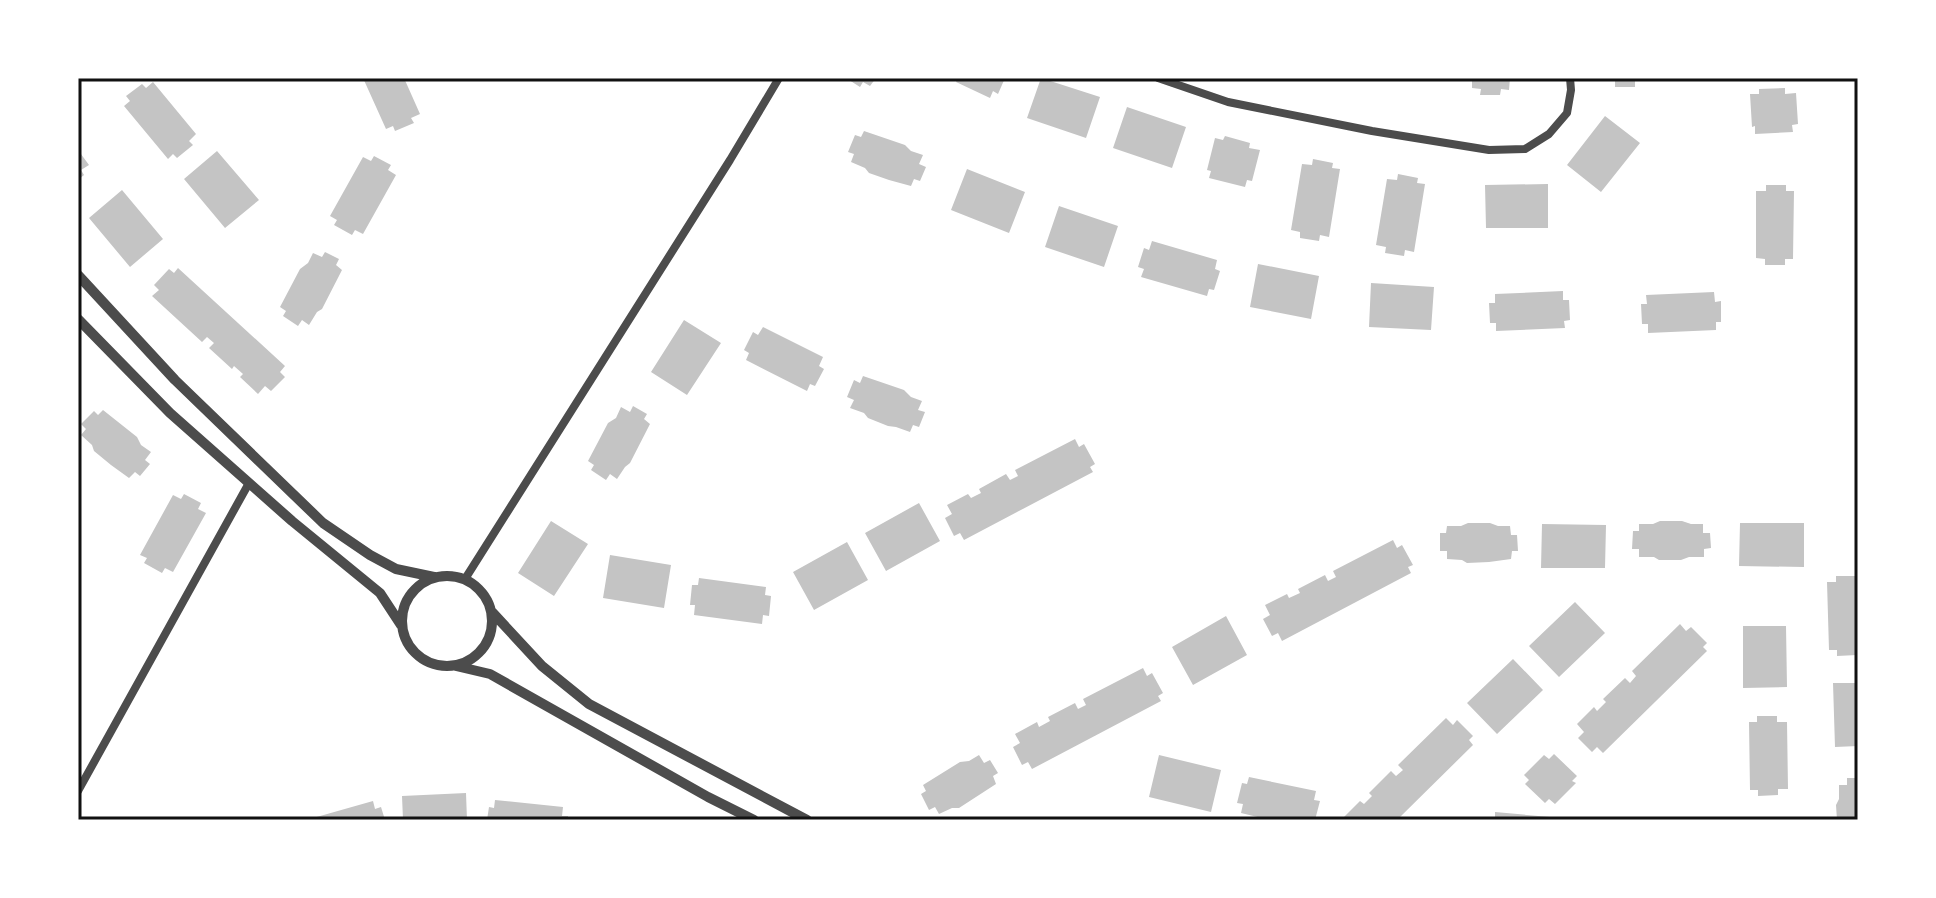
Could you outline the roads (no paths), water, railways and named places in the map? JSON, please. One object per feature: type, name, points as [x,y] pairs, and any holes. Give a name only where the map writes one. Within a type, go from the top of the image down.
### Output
[{"type":"street","points":[[465,579],[779,78]]},
{"type":"street","points":[[1158,78],[1228,102],[1387,134],[1489,150],[1525,149],[1549,134],[1567,113],[1570,78]]},
{"type":"street","points":[[78,275],[175,380],[323,523],[396,569],[434,577],[450,575],[478,587],[487,598],[493,627],[481,652],[456,666]]},
{"type":"street","points":[[78,319],[170,413],[380,593],[401,625],[405,641],[414,653],[441,667],[456,666],[490,674],[754,820]]},
{"type":"street","points":[[78,791],[249,483]]},
{"type":"street","points":[[401,625],[409,595],[420,584],[434,577]]},
{"type":"street","points":[[492,612],[542,666],[589,704],[807,820]]}]
